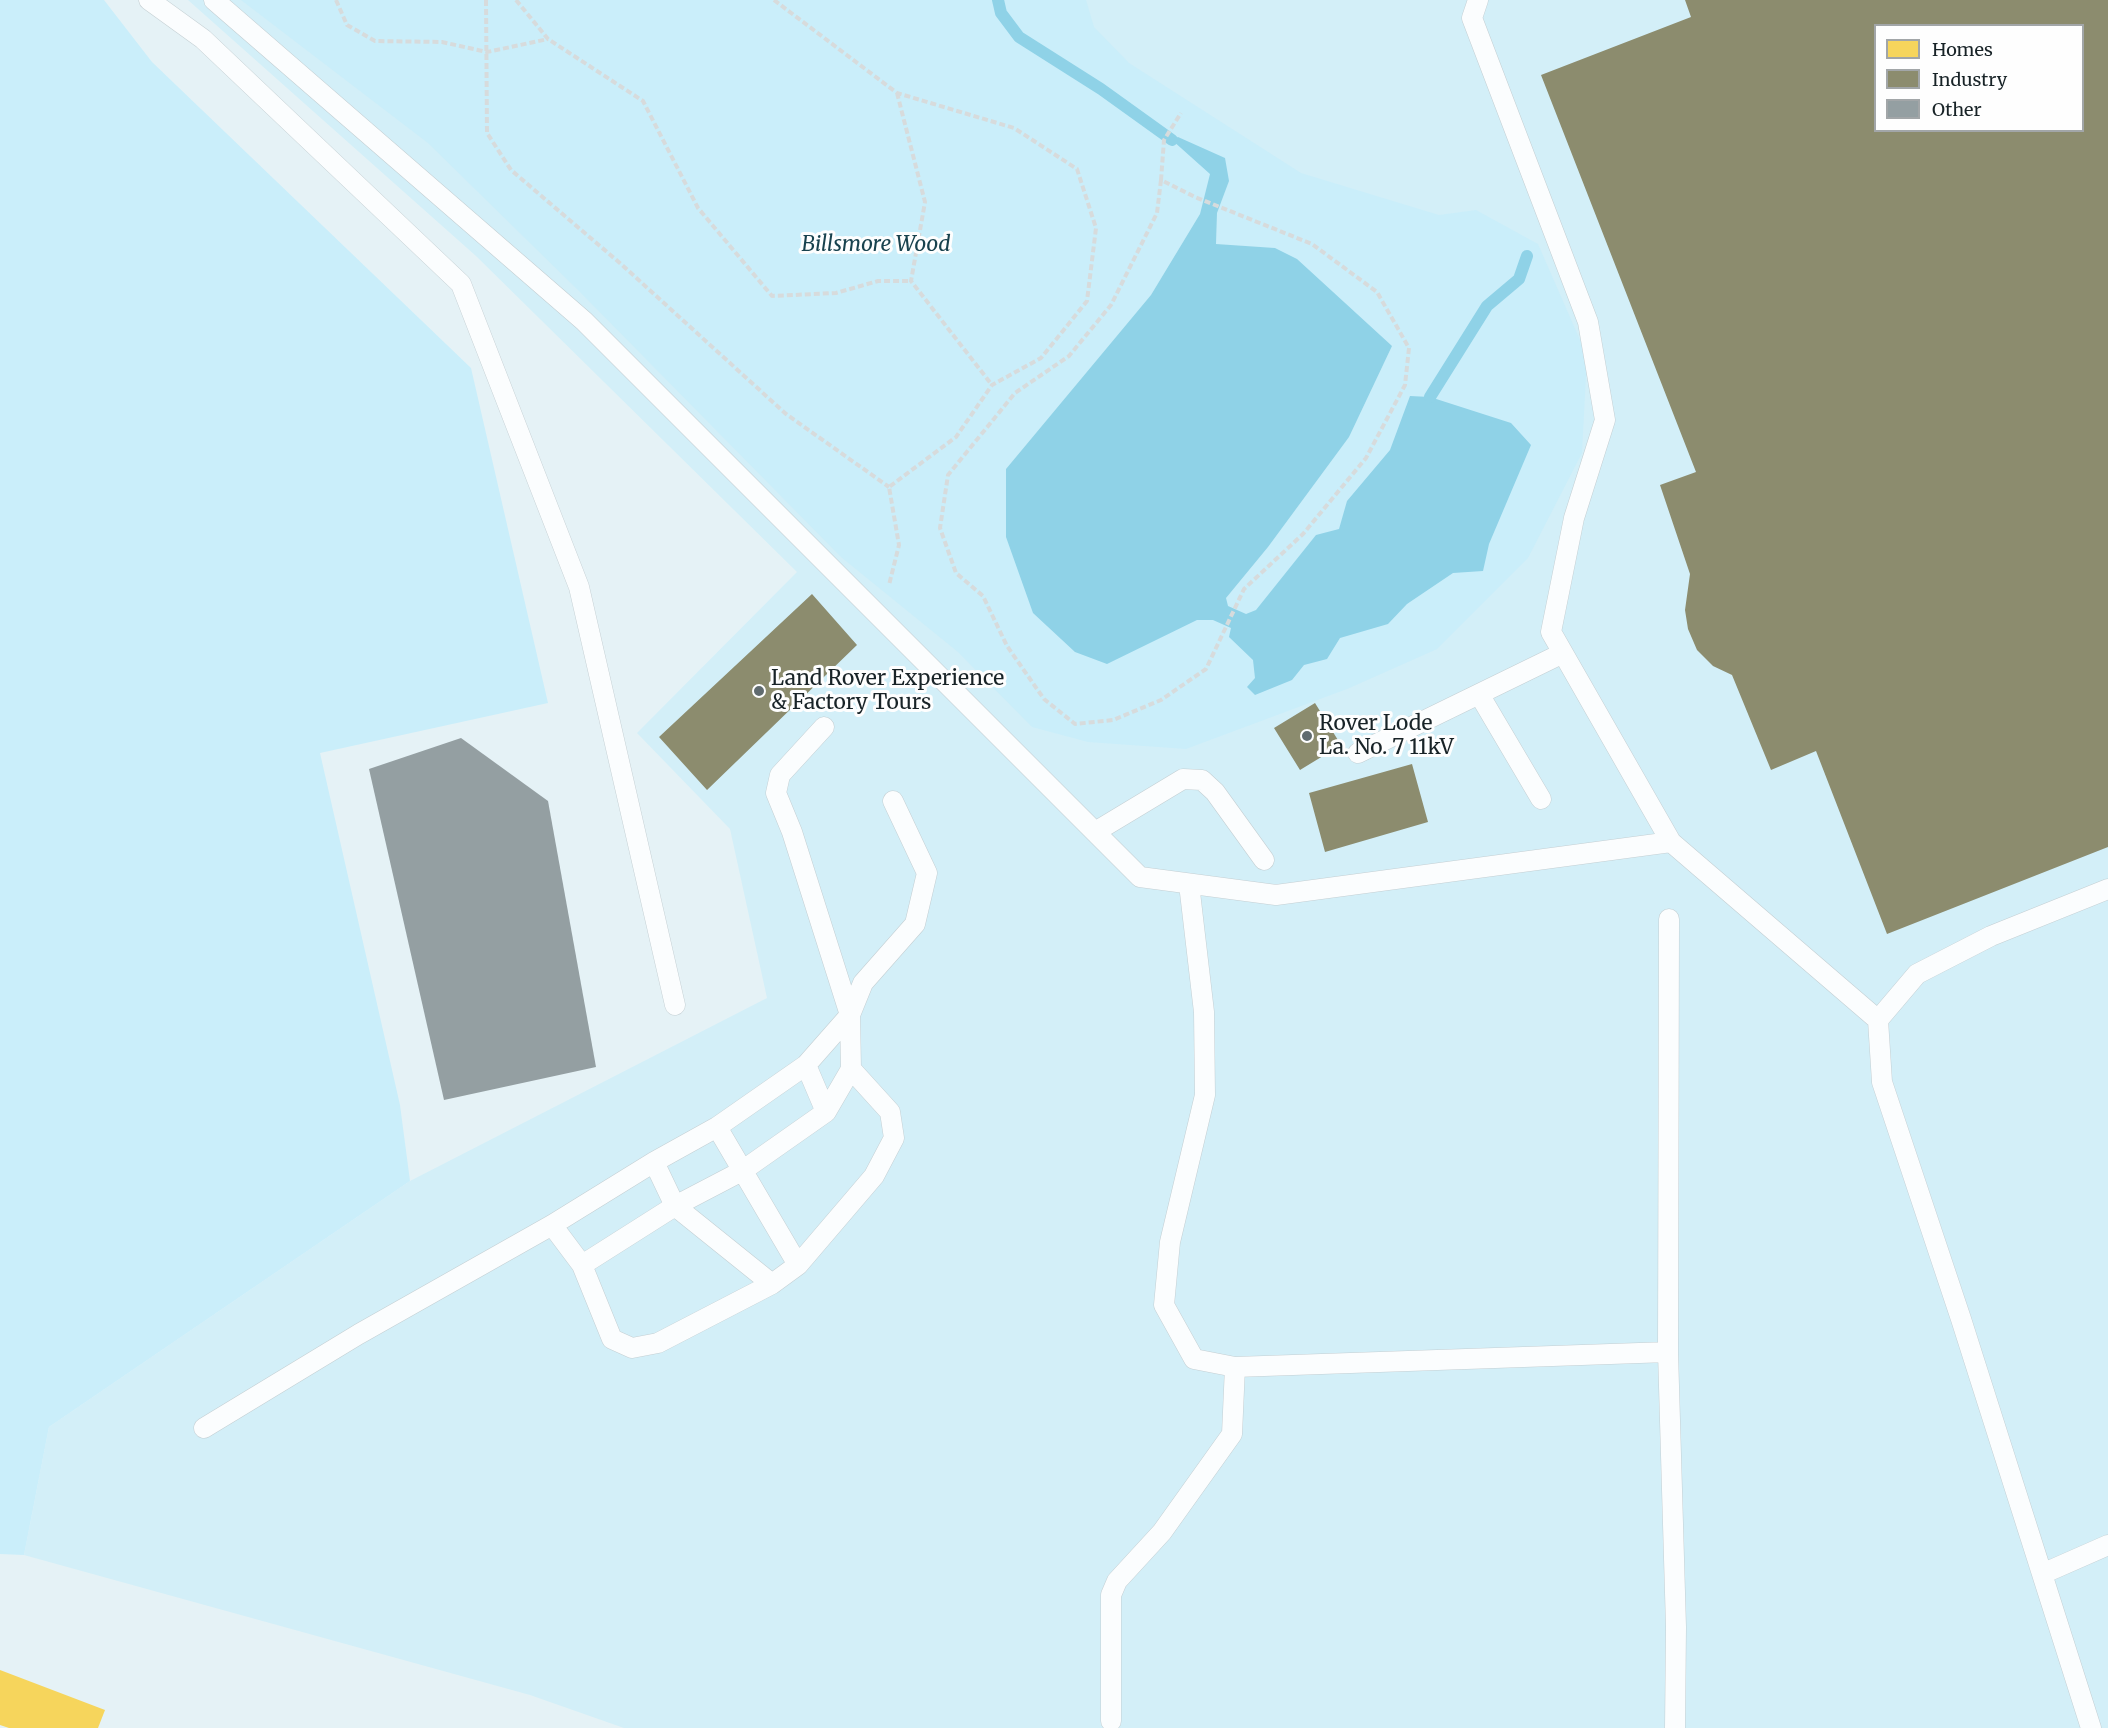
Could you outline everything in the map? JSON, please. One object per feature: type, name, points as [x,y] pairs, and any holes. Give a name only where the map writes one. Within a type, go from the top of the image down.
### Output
[{"type":"lane","points":[[149,0],[203,39],[461,284],[579,587],[675,1005]]},
{"type":"lane","points":[[214,0],[584,321],[1140,878],[1276,895],[1671,842]]},
{"type":"lane","points":[[1471,6],[1588,322],[1605,420],[1574,518],[1551,632],[1671,842],[1878,1020]]},
{"type":"lane","points":[[1358,753],[1563,653]]},
{"type":"lane","points":[[1479,694],[1541,799]]},
{"type":"lane","points":[[582,1265],[675,1206],[742,1171],[826,1112],[851,1069],[850,1015],[792,832],[776,793],[780,776],[824,727]]},
{"type":"lane","points":[[1095,832],[1183,779],[1202,780],[1215,792],[1264,860]]},
{"type":"lane","points":[[204,1428],[359,1334],[552,1225],[654,1162],[717,1127],[806,1065],[850,1015],[863,983],[915,924],[927,873],[893,801]]},
{"type":"lane","points":[[1189,884],[1204,1012],[1205,1095],[1170,1242],[1164,1305],[1194,1359],[1235,1367],[1668,1352]]},
{"type":"lane","points":[[2091,1728],[1882,1082],[1878,1020],[1917,975],[1991,936],[2108,890]]},
{"type":"lane","points":[[1669,919],[1668,1352],[1676,1628],[1675,1728]]},
{"type":"lane","points":[[806,1065],[826,1112]]},
{"type":"lane","points":[[552,1225],[582,1265],[612,1340],[632,1348],[658,1343],[772,1284],[798,1265],[874,1176],[894,1138],[890,1112],[851,1069]]},
{"type":"lane","points":[[717,1127],[798,1265]]},
{"type":"lane","points":[[654,1162],[675,1206],[772,1284]]},
{"type":"lane","points":[[1111,1722],[1111,1595],[1117,1581],[1162,1532],[1232,1434],[1235,1367]]},
{"type":"lane","points":[[2042,1574],[2108,1545]]},
{"type":"path","points":[[336,0],[347,25],[375,41],[442,42],[487,52],[548,39]]},
{"type":"path","points":[[486,0],[487,133],[511,170],[621,264],[786,414],[889,487],[898,545],[880,618]]},
{"type":"path","points":[[516,0],[548,39],[643,101],[698,207],[772,296],[836,293],[878,281],[911,281]]},
{"type":"path","points":[[774,0],[897,93],[1014,128],[1077,170],[1096,228],[1087,301],[1041,358],[992,385],[956,437],[889,487]]},
{"type":"path","points":[[897,93],[925,202],[911,281],[992,385]]},
{"type":"path","points":[[1161,180],[1195,197],[1312,244],[1377,292],[1409,348],[1405,385],[1366,458],[1303,534],[1244,589],[1206,669],[1161,700],[1113,720],[1075,724],[1044,699],[1007,646],[983,596],[956,573],[940,528],[948,474],[1015,393],[1069,356],[1111,305],[1157,213],[1164,140],[1181,113]]},
{"type":"shaded area","points":[[188,0],[2108,0],[2108,1728],[624,1728],[530,1695],[24,1555],[49,1427],[410,1181],[767,998],[730,829],[637,733],[797,572],[476,256]]},
{"type":"green space","points":[[0,0],[104,0],[152,62],[471,368],[548,703],[320,753],[400,1105],[410,1181],[49,1427],[24,1555],[0,1554]]},
{"type":"green space","name":"Billsmore Wood","points":[[241,0],[1086,0],[1094,27],[1129,63],[1301,173],[1439,215],[1476,210],[1538,244],[1587,356],[1582,453],[1528,558],[1437,649],[1347,689],[1186,749],[1088,742],[1032,727],[958,652],[841,557],[579,291],[428,143]],"holes":[[[1210,174],[1229,181],[1217,213],[1216,244],[1275,248],[1392,346],[1349,437],[1268,547],[1226,598],[1006,469],[1151,295],[1200,214]]]},
{"type":"water","points":[[1178,137],[1225,158],[1229,181],[1217,213],[1216,244],[1275,248],[1297,259],[1392,346],[1349,437],[1268,547],[1226,598],[1228,606],[1246,614],[1256,610],[1316,535],[1339,529],[1347,501],[1390,450],[1410,396],[1430,397],[1511,423],[1531,445],[1489,544],[1483,571],[1453,573],[1407,604],[1388,624],[1340,638],[1327,659],[1304,665],[1292,680],[1255,695],[1247,687],[1255,678],[1253,660],[1229,637],[1231,628],[1213,620],[1197,620],[1107,664],[1075,652],[1033,613],[1006,537],[1006,469],[1151,295],[1200,214],[1210,174],[1172,140]]},
{"type":"building: Homes","points":[[0,1670],[105,1710],[98,1728],[9,1728],[0,1725]]},
{"type":"building: Industry","points":[[1685,0],[2108,0],[2108,847],[1887,934],[1816,751],[1771,770],[1732,675],[1713,666],[1697,650],[1688,629],[1685,610],[1690,574],[1660,485],[1696,472],[1541,75],[1691,17]]},
{"type":"building: Industry","name":"Land Rover Experience & Factory Tours","points":[[812,594],[857,645],[707,790],[659,737]]},
{"type":"building: Industry","name":"Rover Lode La. No. 7 11kV","points":[[1315,703],[1341,745],[1300,770],[1274,728]]},
{"type":"building: Industry","points":[[1412,764],[1428,822],[1325,852],[1309,793]]},
{"type":"building: Other","points":[[461,738],[548,801],[596,1067],[444,1100],[369,769]]},
{"type":"waterway","points":[[998,0],[1001,13],[1019,37],[1101,89],[1172,140]]},
{"type":"waterway","points":[[1430,397],[1487,306],[1519,279],[1527,256]]},
{"type":"place","name":"Land Rover Experience & Factory Tours","points":[[759,691]]},
{"type":"place","name":"Rover Lode La. No. 7 11kV","points":[[1307,736]]}]
